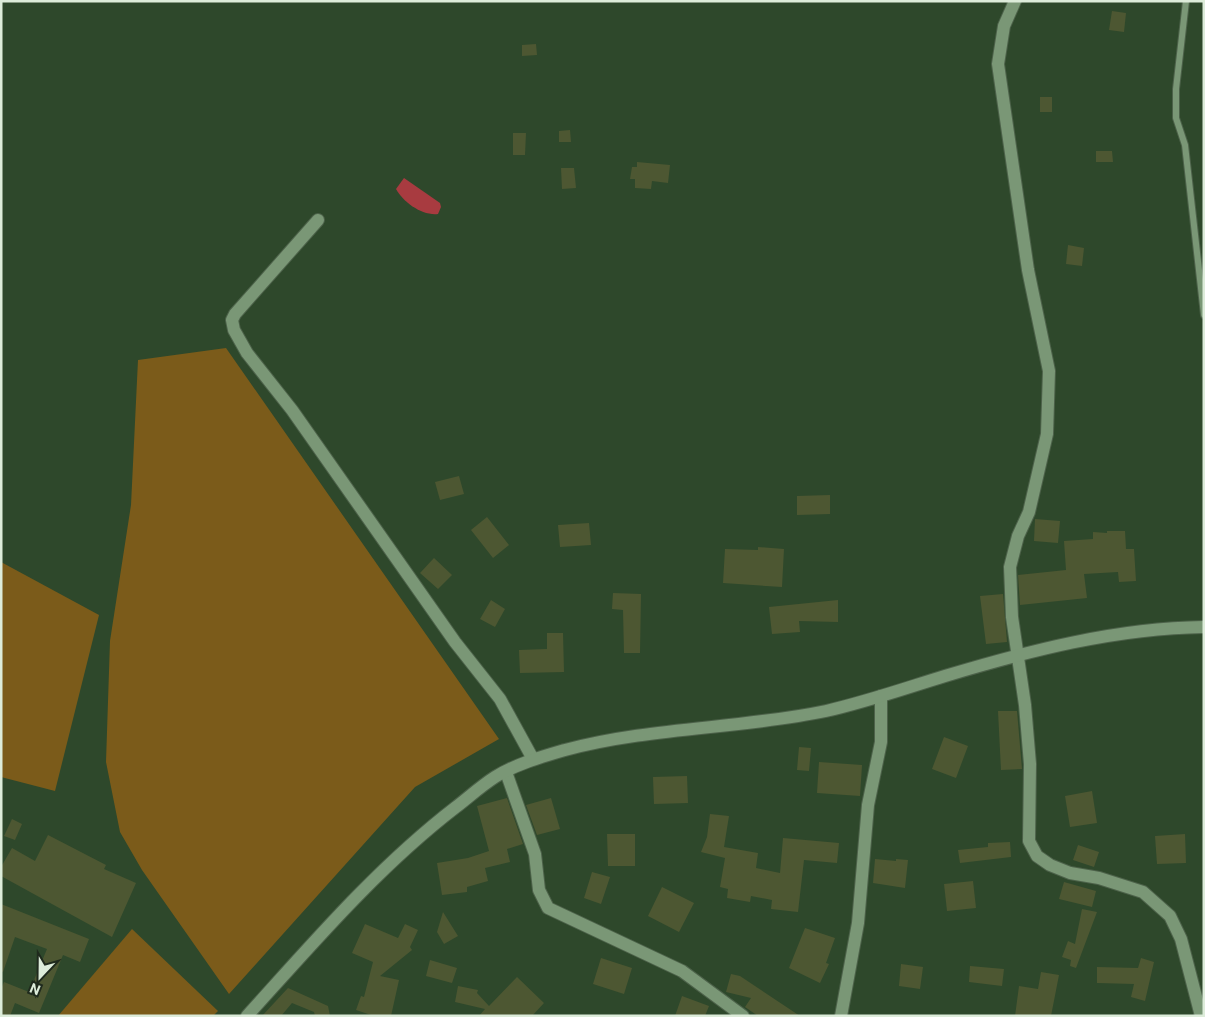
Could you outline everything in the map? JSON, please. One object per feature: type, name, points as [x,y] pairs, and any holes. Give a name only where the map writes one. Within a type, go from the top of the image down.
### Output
[{"type":"street","points":[[1015,1],[1004,26],[998,64],[1028,270],[1049,371],[1047,434],[1029,512],[1018,536],[1010,567],[1017,657],[1025,705],[1030,764],[1029,841],[1037,856],[1050,865],[1070,873],[1099,878],[1143,892],[1170,916],[1181,939],[1201,1016]]},
{"type":"street","points":[[318,220],[235,314],[232,320],[234,330],[247,353],[292,410],[455,642],[500,699],[532,759]]},
{"type":"street","points":[[247,1016],[380,873],[436,823],[496,776],[532,759],[587,744],[658,732],[783,719],[881,696],[1017,657],[1071,644],[1139,632],[1204,627]]},
{"type":"street","points":[[841,1016],[858,923],[868,805],[881,742],[881,696]]},
{"type":"street","points":[[506,772],[533,846],[540,890],[548,908],[682,971],[743,1016]]},
{"type":"lane","points":[[1186,1],[1177,80],[1176,118],[1185,145],[1204,315]]},
{"type":"shaded area","points":[[404,178],[440,203],[441,207],[438,214],[426,213],[403,199],[396,189]]},
{"type":"shaded area","points":[[226,348],[499,739],[415,787],[229,994],[142,870],[120,832],[106,762],[110,641],[131,505],[138,360]]},
{"type":"shaded area","points":[[1,562],[99,615],[55,791],[1,777]]},
{"type":"shaded area","points":[[132,929],[218,1011],[213,1016],[58,1016]]},
{"type":"building","points":[[1112,11],[1126,13],[1124,32],[1109,30]]},
{"type":"building","points":[[536,44],[537,55],[522,56],[522,45]]},
{"type":"building","points":[[1040,97],[1052,97],[1052,112],[1040,112]]},
{"type":"building","points":[[570,130],[571,142],[559,142],[559,131]]},
{"type":"building","points":[[513,133],[526,133],[525,155],[513,155]]},
{"type":"building","points":[[1096,151],[1112,151],[1113,162],[1096,162]]},
{"type":"building","points":[[637,162],[670,165],[668,183],[652,181],[651,189],[635,188],[635,179],[630,179],[632,167],[637,167]]},
{"type":"building","points":[[561,168],[574,168],[576,188],[562,189]]},
{"type":"building","points":[[1068,245],[1084,248],[1082,266],[1066,264]]},
{"type":"building","points":[[459,476],[464,494],[440,500],[435,482]]},
{"type":"building","points":[[830,495],[830,514],[797,515],[797,496]]},
{"type":"building","points":[[487,517],[509,545],[493,558],[471,530]]},
{"type":"building","points":[[1035,519],[1060,521],[1058,543],[1034,541]]},
{"type":"building","points":[[589,523],[591,545],[560,547],[558,525]]},
{"type":"building","points":[[1107,531],[1125,531],[1126,549],[1134,549],[1136,581],[1119,582],[1118,572],[1084,574],[1087,598],[1020,605],[1018,575],[1066,570],[1064,541],[1093,539],[1093,532],[1107,533]]},
{"type":"building","points":[[758,547],[784,549],[782,587],[723,583],[725,549],[758,550]]},
{"type":"building","points":[[434,558],[452,575],[438,589],[420,573]]},
{"type":"building","points":[[613,593],[641,594],[640,653],[624,653],[623,610],[612,609]]},
{"type":"building","points":[[1003,594],[1007,642],[986,644],[980,596]]},
{"type":"building","points":[[491,600],[505,609],[495,627],[480,619]]},
{"type":"building","points":[[838,600],[838,622],[799,621],[800,632],[772,634],[769,607]]},
{"type":"building","points":[[547,633],[563,633],[564,672],[520,673],[519,650],[547,649]]},
{"type":"building","points":[[998,711],[1017,711],[1022,769],[1001,770]]},
{"type":"building","points":[[944,737],[968,746],[956,778],[932,769]]},
{"type":"building","points":[[799,747],[811,748],[809,771],[797,770]]},
{"type":"building","points":[[819,762],[862,765],[860,796],[817,793]]},
{"type":"building","points":[[687,776],[688,803],[654,804],[653,777]]},
{"type":"building","points":[[1092,791],[1097,823],[1070,827],[1065,796]]},
{"type":"building","points":[[507,798],[523,844],[507,849],[510,862],[485,868],[488,881],[467,887],[467,892],[442,895],[437,863],[468,858],[489,851],[477,806]]},
{"type":"building","points":[[551,798],[560,829],[537,835],[526,805]]},
{"type":"building","points":[[710,814],[729,816],[724,847],[758,853],[756,868],[780,873],[783,838],[839,843],[837,863],[804,860],[798,912],[771,909],[772,900],[751,896],[750,902],[727,898],[728,889],[720,887],[725,858],[701,852],[707,837]]},
{"type":"building","points":[[12,819],[22,824],[15,840],[4,836]]},
{"type":"building","points":[[607,834],[635,834],[635,866],[608,866]]},
{"type":"building","points":[[1185,834],[1186,863],[1157,864],[1155,836]]},
{"type":"building","points":[[48,835],[106,865],[104,869],[136,883],[112,937],[1,876],[1,867],[12,848],[35,861]]},
{"type":"building","points":[[1010,842],[1011,857],[960,863],[958,850],[988,847],[988,843]]},
{"type":"building","points":[[1078,845],[1099,852],[1094,867],[1073,860]]},
{"type":"building","points":[[875,859],[908,860],[905,888],[873,883]]},
{"type":"building","points":[[592,872],[610,877],[601,904],[584,898]]},
{"type":"building","points":[[973,881],[976,908],[947,911],[944,884]]},
{"type":"building","points":[[1064,882],[1096,891],[1092,907],[1059,899]]},
{"type":"building","points":[[662,887],[694,903],[679,932],[648,916]]},
{"type":"building","points":[[1,904],[89,939],[80,962],[63,955],[39,1013],[15,1003],[10,1016],[1,1016],[1,989],[4,982],[29,992],[47,949],[15,937],[3,972],[1,971]]},
{"type":"building","points":[[1082,909],[1097,912],[1076,968],[1070,966],[1071,960],[1062,957],[1068,941],[1075,944]]},
{"type":"building","points":[[443,912],[458,936],[444,944],[437,932]]},
{"type":"building","points":[[365,924],[398,938],[405,924],[418,930],[410,947],[412,950],[380,976],[399,980],[391,1016],[374,1016],[356,1010],[361,996],[364,997],[373,962],[352,953]]},
{"type":"building","points":[[805,928],[835,938],[826,963],[829,964],[820,983],[789,968]]},
{"type":"building","points":[[601,958],[632,968],[624,994],[593,984]]},
{"type":"building","points":[[1141,958],[1154,962],[1145,1001],[1131,997],[1134,984],[1097,983],[1097,967],[1138,968]]},
{"type":"building","points":[[430,960],[457,968],[452,983],[426,976]]},
{"type":"building","points":[[901,964],[923,967],[920,989],[899,986]]},
{"type":"building","points":[[970,966],[1004,969],[1002,986],[969,982]]},
{"type":"building","points":[[1041,972],[1059,975],[1051,1016],[1015,1016],[1019,986],[1038,989]]},
{"type":"building","points":[[731,974],[740,976],[800,1016],[758,1016],[745,1007],[751,998],[726,992]]},
{"type":"building","points":[[517,977],[544,1003],[532,1016],[479,1016],[485,1009],[455,1002],[458,986],[478,990],[477,993],[489,1006]]},
{"type":"building","points":[[288,988],[328,1006],[330,1016],[315,1016],[314,1012],[292,1003],[281,1016],[262,1016]]},
{"type":"building","points":[[682,996],[709,1006],[705,1016],[675,1016]]}]
